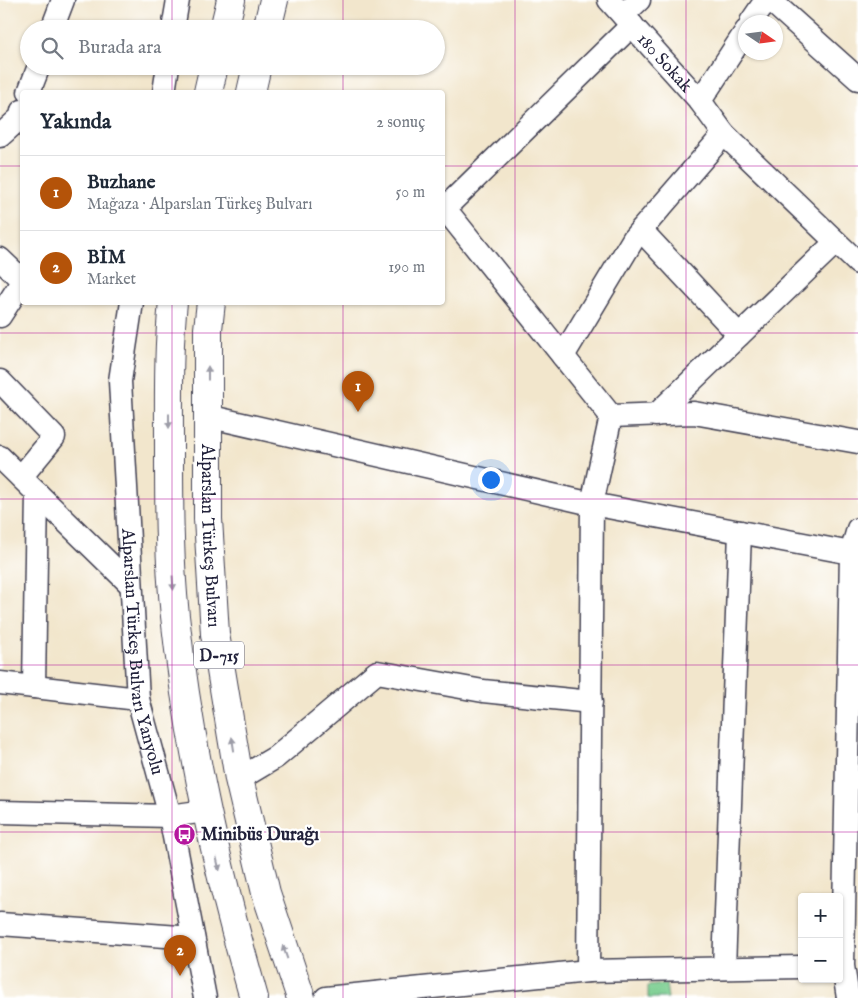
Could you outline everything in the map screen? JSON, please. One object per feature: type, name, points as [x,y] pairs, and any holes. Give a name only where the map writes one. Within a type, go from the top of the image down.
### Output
[{"type":"highway","points":[[226,20],[230,0]]},
{"type":"highway","points":[[269,20],[274,0]]},
{"type":"highway","points":[[208,90],[212,75]]},
{"type":"highway","points":[[251,90],[255,75]]},
{"type":"highway","name":"D-715","points":[[174,305],[170,332],[168,418],[169,531],[175,616],[189,720],[205,811],[228,906],[254,998]]},
{"type":"highway","name":"Alparslan Türkeş Bulvarı","points":[[211,305],[208,329],[208,519],[215,634],[238,779],[266,893],[301,998]]},
{"type":"street","points":[[55,20],[63,0]]},
{"type":"street","points":[[175,20],[178,0]]},
{"type":"street","points":[[756,15],[766,0]]},
{"type":"street","points":[[770,0],[858,79]]},
{"type":"street","points":[[445,205],[626,10]]},
{"type":"street","name":"180 Sokak","points":[[626,10],[700,101],[724,134],[858,263]]},
{"type":"street","points":[[700,101],[738,44]]},
{"type":"street","points":[[30,90],[36,75]]},
{"type":"street","points":[[164,90],[167,75]]},
{"type":"street","points":[[0,136],[20,117]]},
{"type":"street","points":[[563,356],[641,230],[724,134]]},
{"type":"street","points":[[445,207],[611,416]]},
{"type":"street","points":[[641,230],[739,335]]},
{"type":"street","points":[[656,415],[836,242]]},
{"type":"street","points":[[0,259],[20,279]]},
{"type":"street","points":[[0,316],[20,284]]},
{"type":"street","name":"Alparslan Türkeş Bulvarı Yanyolu","points":[[132,305],[120,381],[138,699],[170,816],[205,998]]},
{"type":"street","points":[[0,381],[54,437],[21,477]]},
{"type":"street","points":[[611,416],[694,413],[858,442]]},
{"type":"street","points":[[207,416],[592,504],[851,553]]},
{"type":"street","points":[[588,971],[592,504],[611,416]]},
{"type":"street","points":[[0,457],[131,585]]},
{"type":"street","points":[[34,687],[37,493]]},
{"type":"street","points":[[848,998],[851,553],[858,529]]},
{"type":"street","points":[[724,968],[740,532]]},
{"type":"street","points":[[238,779],[276,757],[377,672],[483,691],[591,702]]},
{"type":"street","points":[[0,683],[138,699]]},
{"type":"street","points":[[0,812],[170,816],[205,811]]},
{"type":"street","points":[[0,924],[193,938]]},
{"type":"street","points":[[326,998],[588,971],[798,967]]},
{"type":"green space","points":[[666,984],[668,998],[648,998],[648,986]]},
{"type":"place","name":"Buzhane","points":[[358,412]]},
{"type":"place","name":"Minibüs Durağı","points":[[185,834]]},
{"type":"place","name":"BİM","points":[[180,976]]}]
